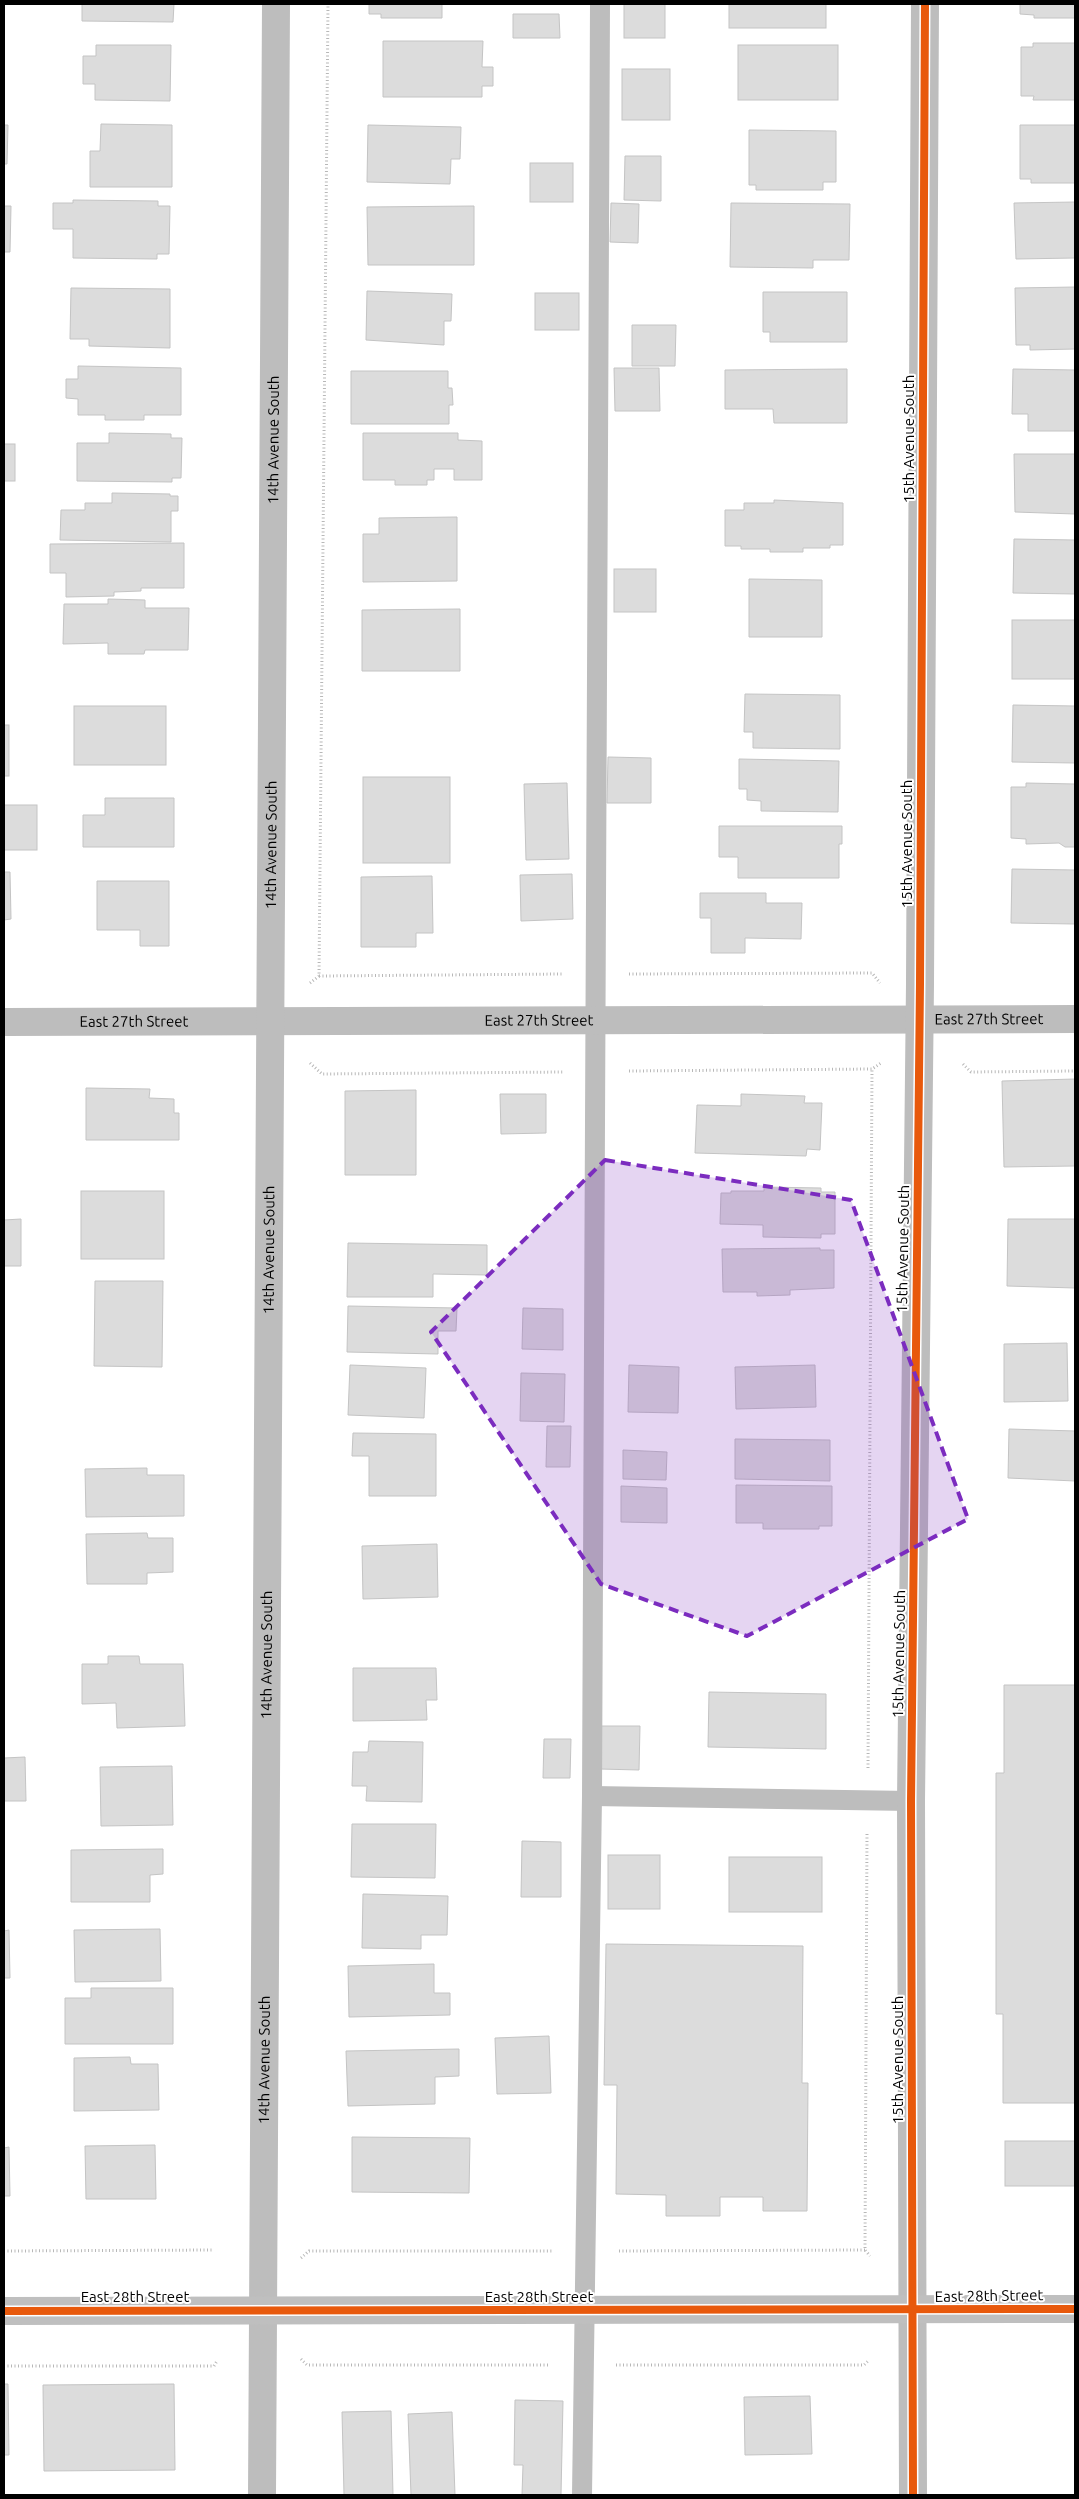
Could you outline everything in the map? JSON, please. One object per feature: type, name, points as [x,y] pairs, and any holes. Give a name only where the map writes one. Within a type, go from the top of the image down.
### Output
[{"type":"street","name":"14th Avenue South","points":[[262,2495],[276,4]]},
{"type":"street","name":"15th Avenue South","points":[[912,2495],[911,1801],[919,1019],[925,4]]},
{"type":"street","name":"East 27th Street","points":[[4,1022],[1075,1019]]},
{"type":"street","name":"East 28th Street","points":[[4,2311],[1075,2309]]},
{"type":"lane","points":[[582,2495],[592,1796],[600,4]]},
{"type":"lane","points":[[592,1796],[911,1801]]},
{"type":"path","points":[[309,984],[319,976],[328,4]]},
{"type":"path","points":[[963,1064],[971,1072],[1075,1071]]},
{"type":"path","points":[[870,2256],[865,2250],[872,1069]]},
{"type":"path","points":[[4,2251],[214,2250]]},
{"type":"path","points":[[4,2366],[214,2366],[217,2361]]},
{"type":"highlighted area","points":[[605,1160],[851,1200],[968,1519],[747,1636],[601,1584],[431,1332]]},
{"type":"building","points":[[82,4],[174,4],[173,22],[82,21]]},
{"type":"building","points":[[369,4],[442,4],[442,18],[381,18],[381,14],[369,14]]},
{"type":"building","points":[[624,4],[665,4],[665,38],[624,38]]},
{"type":"building","points":[[729,4],[826,4],[826,28],[729,28]]},
{"type":"building","points":[[1020,4],[1075,4],[1075,18],[1034,18],[1034,15],[1020,14]]},
{"type":"building","points":[[513,14],[559,14],[560,38],[513,38]]},
{"type":"building","points":[[383,41],[483,41],[482,67],[493,67],[493,86],[482,86],[482,97],[383,97]]},
{"type":"building","points":[[1033,43],[1075,43],[1075,100],[1033,100],[1034,96],[1021,96],[1021,47],[1033,47]]},
{"type":"building","points":[[96,45],[171,45],[170,101],[95,100],[95,84],[83,84],[83,56],[96,56]]},
{"type":"building","points":[[738,45],[838,45],[838,100],[738,100]]},
{"type":"building","points":[[622,69],[670,69],[670,120],[622,120]]},
{"type":"building","points":[[101,124],[172,125],[172,187],[90,187],[90,151],[100,151]]},
{"type":"building","points":[[4,125],[8,125],[7,164],[4,164]]},
{"type":"building","points":[[368,125],[461,127],[460,159],[451,159],[450,184],[367,182]]},
{"type":"building","points":[[1020,125],[1075,125],[1075,183],[1031,183],[1031,179],[1020,179]]},
{"type":"building","points":[[749,130],[836,131],[836,182],[823,182],[823,190],[756,190],[756,185],[749,185]]},
{"type":"building","points":[[625,156],[661,156],[661,201],[624,200]]},
{"type":"building","points":[[530,163],[573,163],[573,202],[530,202]]},
{"type":"building","points":[[73,200],[158,201],[158,206],[170,206],[169,254],[157,254],[157,259],[73,258],[73,229],[53,229],[53,203],[73,203]]},
{"type":"building","points":[[1075,202],[1075,258],[1016,259],[1014,203]]},
{"type":"building","points":[[611,203],[639,204],[638,243],[610,242]]},
{"type":"building","points":[[731,203],[850,204],[849,260],[813,260],[813,268],[730,267]]},
{"type":"building","points":[[4,206],[11,206],[10,252],[4,252]]},
{"type":"building","points":[[474,206],[474,265],[368,265],[367,207]]},
{"type":"building","points":[[1075,287],[1075,349],[1030,350],[1030,345],[1016,345],[1015,288]]},
{"type":"building","points":[[71,288],[170,289],[170,348],[89,346],[89,339],[70,339]]},
{"type":"building","points":[[367,291],[452,294],[451,321],[444,321],[444,345],[366,340]]},
{"type":"building","points":[[763,292],[847,292],[847,342],[770,342],[770,332],[763,332]]},
{"type":"building","points":[[535,293],[579,293],[579,330],[535,330]]},
{"type":"building","points":[[632,325],[676,325],[675,366],[632,366]]},
{"type":"building","points":[[78,366],[181,368],[181,415],[144,415],[144,420],[105,420],[105,415],[78,415],[78,399],[66,398],[66,379],[78,379]]},
{"type":"building","points":[[614,368],[659,368],[660,411],[615,411]]},
{"type":"building","points":[[847,369],[847,423],[774,423],[773,409],[725,409],[725,370]]},
{"type":"building","points":[[1013,369],[1075,370],[1075,431],[1028,431],[1028,414],[1012,414]]},
{"type":"building","points":[[351,371],[448,371],[448,388],[452,388],[453,405],[449,405],[449,424],[351,424]]},
{"type":"building","points":[[109,433],[171,434],[171,438],[182,438],[181,478],[172,478],[172,482],[77,481],[77,443],[109,443]]},
{"type":"building","points":[[363,433],[458,433],[458,440],[482,441],[482,480],[454,480],[454,469],[434,469],[434,480],[427,480],[427,485],[395,485],[395,480],[363,480]]},
{"type":"building","points":[[4,444],[15,444],[15,481],[4,481]]},
{"type":"building","points":[[1014,454],[1075,454],[1075,514],[1015,512]]},
{"type":"building","points":[[112,493],[170,494],[170,496],[178,496],[178,511],[171,511],[171,542],[60,540],[61,510],[85,510],[85,503],[112,503]]},
{"type":"building","points":[[774,500],[843,503],[843,545],[830,545],[830,548],[803,548],[803,552],[770,552],[770,549],[741,549],[741,546],[725,546],[725,510],[744,510],[744,503],[774,503]]},
{"type":"building","points":[[457,517],[457,581],[363,582],[363,534],[379,534],[379,518]]},
{"type":"building","points":[[1014,539],[1075,540],[1075,594],[1013,593]]},
{"type":"building","points":[[184,543],[184,588],[141,588],[141,591],[114,592],[114,596],[66,597],[66,573],[50,573],[50,544]]},
{"type":"building","points":[[614,569],[656,569],[656,612],[614,612]]},
{"type":"building","points":[[749,579],[822,580],[822,637],[749,637]]},
{"type":"building","points":[[108,599],[145,600],[145,608],[189,608],[188,650],[145,650],[144,654],[108,654],[108,643],[63,644],[64,604],[108,604]]},
{"type":"building","points":[[460,609],[460,671],[362,671],[362,610]]},
{"type":"building","points":[[1012,620],[1075,620],[1075,679],[1012,679]]},
{"type":"building","points":[[745,694],[840,695],[840,749],[753,748],[753,732],[744,732]]},
{"type":"building","points":[[1013,705],[1075,706],[1075,763],[1012,762]]},
{"type":"building","points":[[74,706],[166,706],[166,765],[74,765]]},
{"type":"building","points":[[4,725],[9,725],[9,776],[4,776]]},
{"type":"building","points":[[608,757],[651,758],[651,803],[607,803]]},
{"type":"building","points":[[739,759],[839,761],[838,812],[761,811],[761,801],[747,800],[747,789],[739,789]]},
{"type":"building","points":[[363,777],[450,777],[450,863],[363,863]]},
{"type":"building","points":[[567,783],[569,859],[526,860],[524,784]]},
{"type":"building","points":[[1026,783],[1075,784],[1075,847],[1065,847],[1059,843],[1026,844],[1026,839],[1011,838],[1011,787],[1026,787]]},
{"type":"building","points":[[105,798],[174,798],[174,847],[83,847],[83,815],[105,815]]},
{"type":"building","points":[[4,805],[37,805],[37,850],[4,850]]},
{"type":"building","points":[[719,826],[842,826],[842,844],[839,844],[839,878],[738,878],[738,857],[719,857]]},
{"type":"building","points":[[1012,869],[1075,870],[1075,924],[1011,923]]},
{"type":"building","points":[[4,872],[10,872],[11,919],[4,920]]},
{"type":"building","points":[[572,874],[573,919],[521,921],[520,875]]},
{"type":"building","points":[[432,876],[433,933],[416,933],[416,947],[361,947],[361,877]]},
{"type":"building","points":[[97,881],[169,881],[169,946],[140,946],[140,930],[97,930]]},
{"type":"building","points":[[700,893],[766,893],[766,903],[802,903],[801,939],[745,938],[745,953],[711,953],[711,918],[700,918]]},
{"type":"building","points":[[1075,1079],[1075,1166],[1004,1167],[1002,1081]]},
{"type":"building","points":[[86,1088],[150,1089],[149,1098],[174,1099],[174,1113],[179,1113],[179,1140],[86,1140]]},
{"type":"building","points":[[416,1090],[416,1175],[345,1175],[345,1091]]},
{"type":"building","points":[[500,1094],[546,1094],[546,1133],[501,1134]]},
{"type":"building","points":[[741,1094],[805,1096],[804,1103],[822,1103],[820,1150],[807,1149],[806,1156],[695,1153],[697,1105],[741,1106]]},
{"type":"building","points":[[764,1187],[821,1188],[821,1192],[835,1192],[835,1234],[821,1234],[821,1238],[763,1237],[763,1225],[720,1224],[721,1193],[731,1193],[731,1191],[764,1191]]},
{"type":"building","points":[[81,1191],[164,1191],[164,1259],[81,1259]]},
{"type":"building","points":[[21,1219],[21,1266],[4,1266],[4,1220]]},
{"type":"building","points":[[1008,1219],[1075,1219],[1075,1288],[1007,1286]]},
{"type":"building","points":[[348,1243],[487,1245],[487,1275],[433,1274],[433,1297],[347,1297]]},
{"type":"building","points":[[820,1248],[820,1250],[834,1250],[834,1288],[790,1290],[790,1295],[757,1296],[757,1292],[723,1292],[722,1249]]},
{"type":"building","points":[[95,1281],[163,1281],[162,1367],[94,1366]]},
{"type":"building","points":[[348,1306],[457,1308],[456,1331],[438,1331],[438,1354],[347,1352]]},
{"type":"building","points":[[523,1308],[563,1309],[563,1350],[522,1349]]},
{"type":"building","points":[[1067,1343],[1068,1401],[1004,1402],[1004,1344]]},
{"type":"building","points":[[350,1365],[426,1368],[424,1418],[348,1415]]},
{"type":"building","points":[[629,1365],[679,1367],[678,1413],[628,1412]]},
{"type":"building","points":[[815,1365],[816,1407],[736,1409],[735,1367]]},
{"type":"building","points":[[521,1373],[565,1374],[564,1422],[520,1421]]},
{"type":"building","points":[[547,1426],[571,1426],[570,1467],[546,1467]]},
{"type":"building","points":[[1009,1429],[1075,1431],[1075,1481],[1008,1478]]},
{"type":"building","points":[[353,1433],[436,1434],[436,1496],[369,1496],[369,1456],[352,1456]]},
{"type":"building","points":[[735,1439],[830,1440],[830,1481],[735,1479]]},
{"type":"building","points":[[623,1450],[667,1452],[666,1480],[623,1479]]},
{"type":"building","points":[[147,1468],[147,1475],[184,1475],[184,1516],[86,1517],[85,1469]]},
{"type":"building","points":[[736,1485],[832,1486],[832,1526],[819,1526],[819,1529],[763,1529],[763,1523],[736,1523]]},
{"type":"building","points":[[621,1486],[667,1488],[667,1523],[621,1522]]},
{"type":"building","points":[[147,1533],[148,1538],[173,1538],[173,1572],[147,1573],[147,1584],[87,1584],[86,1534]]},
{"type":"building","points":[[437,1544],[438,1597],[363,1599],[362,1546]]},
{"type":"building","points":[[108,1656],[139,1656],[140,1664],[183,1664],[185,1726],[117,1728],[116,1703],[82,1704],[82,1664],[108,1664]]},
{"type":"building","points":[[353,1668],[436,1668],[437,1700],[426,1700],[427,1720],[353,1721]]},
{"type":"building","points":[[1004,1685],[1075,1685],[1075,2103],[1003,2103],[1003,2014],[996,2014],[996,1773],[1004,1773]]},
{"type":"building","points":[[709,1692],[826,1694],[826,1749],[708,1747]]},
{"type":"building","points":[[601,1726],[640,1726],[639,1770],[600,1769]]},
{"type":"building","points":[[544,1739],[571,1739],[570,1778],[543,1778]]},
{"type":"building","points":[[369,1741],[423,1742],[422,1802],[366,1801],[367,1786],[352,1786],[353,1752],[368,1752]]},
{"type":"building","points":[[25,1757],[26,1801],[4,1801],[4,1758]]},
{"type":"building","points":[[172,1766],[173,1825],[101,1826],[100,1767]]},
{"type":"building","points":[[352,1824],[436,1824],[435,1878],[351,1877]]},
{"type":"building","points":[[522,1841],[561,1842],[561,1897],[521,1897]]},
{"type":"building","points":[[163,1849],[163,1874],[150,1875],[150,1902],[71,1902],[71,1850]]},
{"type":"building","points":[[608,1855],[660,1855],[660,1909],[608,1909]]},
{"type":"building","points":[[729,1857],[822,1857],[822,1912],[729,1912]]},
{"type":"building","points":[[363,1894],[448,1896],[447,1935],[421,1935],[421,1949],[362,1948]]},
{"type":"building","points":[[160,1929],[161,1981],[75,1982],[74,1930]]},
{"type":"building","points":[[9,1930],[10,1978],[4,1978],[4,1931]]},
{"type":"building","points":[[606,1944],[803,1946],[802,2083],[808,2083],[807,2211],[763,2211],[763,2197],[720,2197],[720,2216],[666,2216],[666,2195],[616,2194],[617,2085],[604,2085]]},
{"type":"building","points":[[434,1964],[434,1993],[450,1993],[450,2015],[349,2017],[348,1966]]},
{"type":"building","points":[[91,1988],[173,1988],[173,2044],[65,2044],[65,1998],[91,1998]]},
{"type":"building","points":[[549,2036],[551,2093],[497,2094],[495,2038]]},
{"type":"building","points":[[459,2049],[459,2076],[435,2077],[435,2104],[348,2106],[346,2051]]},
{"type":"building","points":[[130,2057],[131,2064],[158,2064],[159,2110],[74,2111],[74,2058]]},
{"type":"building","points":[[352,2137],[470,2138],[469,2193],[352,2192]]},
{"type":"building","points":[[1005,2141],[1075,2141],[1075,2186],[1005,2186]]},
{"type":"building","points":[[155,2145],[156,2199],[86,2199],[85,2146]]},
{"type":"building","points":[[9,2147],[10,2196],[4,2196],[4,2148]]},
{"type":"building","points":[[4,2384],[8,2384],[9,2455],[4,2455]]},
{"type":"building","points":[[174,2384],[175,2470],[44,2471],[43,2385]]},
{"type":"building","points":[[810,2396],[812,2454],[745,2455],[744,2397]]},
{"type":"building","points":[[515,2400],[563,2401],[561,2495],[522,2495],[523,2465],[514,2465]]},
{"type":"building","points":[[391,2411],[393,2495],[344,2495],[342,2412]]},
{"type":"building","points":[[452,2412],[455,2495],[411,2495],[408,2414]]},
{"type":"cycle path","points":[[913,2495],[911,1801],[920,984],[925,4]]},
{"type":"cycle path","points":[[4,2311],[1075,2309]]}]
